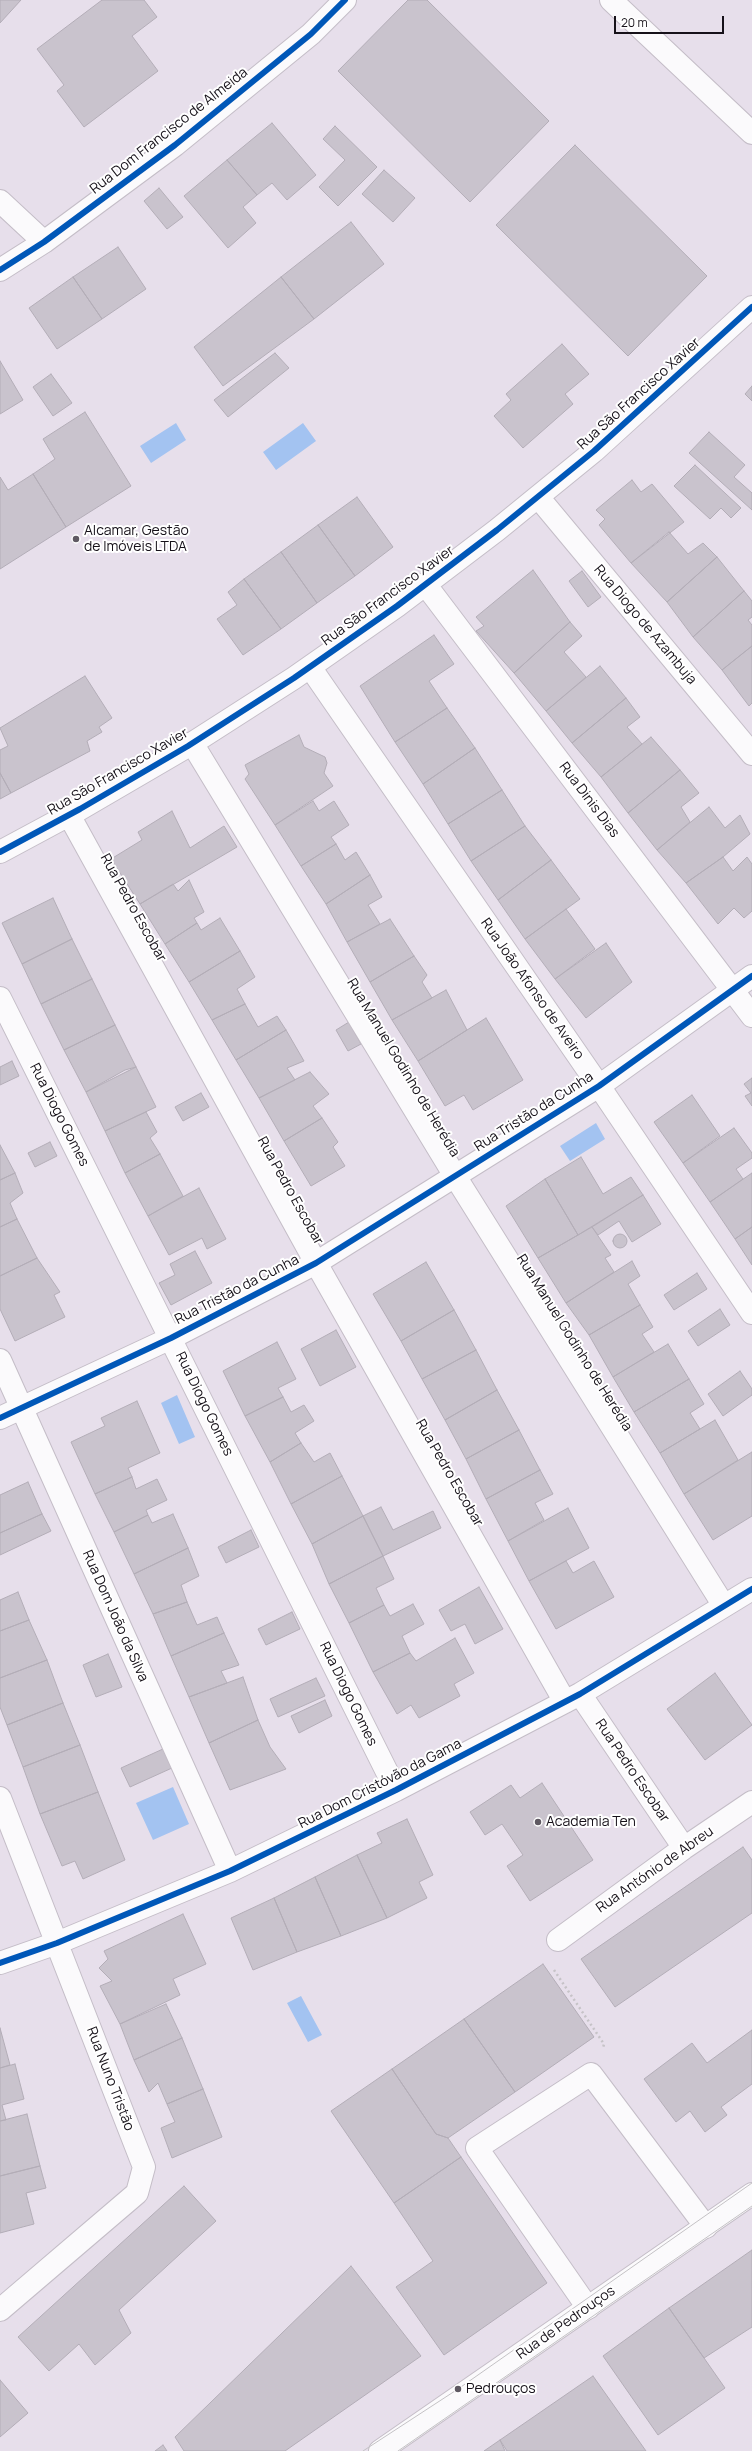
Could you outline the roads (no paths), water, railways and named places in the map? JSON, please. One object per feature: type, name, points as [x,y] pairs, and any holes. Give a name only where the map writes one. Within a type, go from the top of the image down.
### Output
[{"type":"street","name":"Rua Dom Francisco de Almeida","points":[[0,270],[44,242],[175,145],[311,34],[345,0]]},
{"type":"street","points":[[611,0],[752,133]]},
{"type":"street","points":[[0,201],[44,242]]},
{"type":"street","name":"Rua São Francisco Xavier","points":[[0,852],[69,815],[192,743],[310,667],[425,584],[538,497],[594,451],[752,307]]},
{"type":"street","name":"Rua Diogo de Azambuja","points":[[538,497],[752,754]]},
{"type":"street","name":"Rua Dinis Dias","points":[[425,584],[734,990],[752,1016]]},
{"type":"street","name":"Rua João Afonso de Aveiro","points":[[310,667],[599,1086],[752,1313]]},
{"type":"street","name":"Rua Manuel Godinho de Herédia","points":[[192,743],[455,1176],[724,1606]]},
{"type":"street","name":"Rua Pedro Escobar","points":[[69,815],[316,1263],[572,1698],[684,1848]]},
{"type":"street","name":"Rua Tristão da Cunha","points":[[0,1418],[171,1338],[316,1263],[599,1086],[752,976]]},
{"type":"street","name":"Rua Diogo Gomes","points":[[0,998],[396,1790]]},
{"type":"street","name":"Rua Dom João da Silva","points":[[0,1360],[230,1871]]},
{"type":"street","name":"Rua Dom Cristóvão da Gama","points":[[0,1963],[57,1943],[230,1871],[396,1790],[572,1698],[752,1589]]},
{"type":"street","name":"Rua Nuno Tristão","points":[[0,1798],[144,2167],[138,2193],[0,2310]]},
{"type":"street","name":"Rua António de Abreu","points":[[558,1940],[684,1848],[752,1802]]},
{"type":"street","points":[[588,2308],[477,2148],[591,2074],[706,2226]]},
{"type":"street","name":"Rua de Pedrouços","points":[[380,2451],[752,2194]]},
{"type":"water","points":[[176,423],[186,440],[151,463],[140,446]]},
{"type":"water","points":[[303,423],[316,441],[276,470],[263,452]]},
{"type":"water","points":[[596,1123],[605,1139],[570,1161],[560,1146]]},
{"type":"water","points":[[177,1395],[195,1437],[179,1444],[161,1403]]},
{"type":"water","points":[[173,1787],[189,1824],[153,1840],[136,1803]]},
{"type":"water","points":[[301,1996],[322,2035],[308,2042],[287,2003]]},
{"type":"tram line","points":[[363,2451],[458,2389],[752,2183]]},
{"type":"tram line","points":[[398,2451],[752,2206]]},
{"type":"place","name":"Alcamar, Gestão de Imóveis LTDA","points":[[76,539]]},
{"type":"place","name":"Academia Ten","points":[[538,1822]]},
{"type":"place","name":"Pedrouços","points":[[458,2389]]}]
